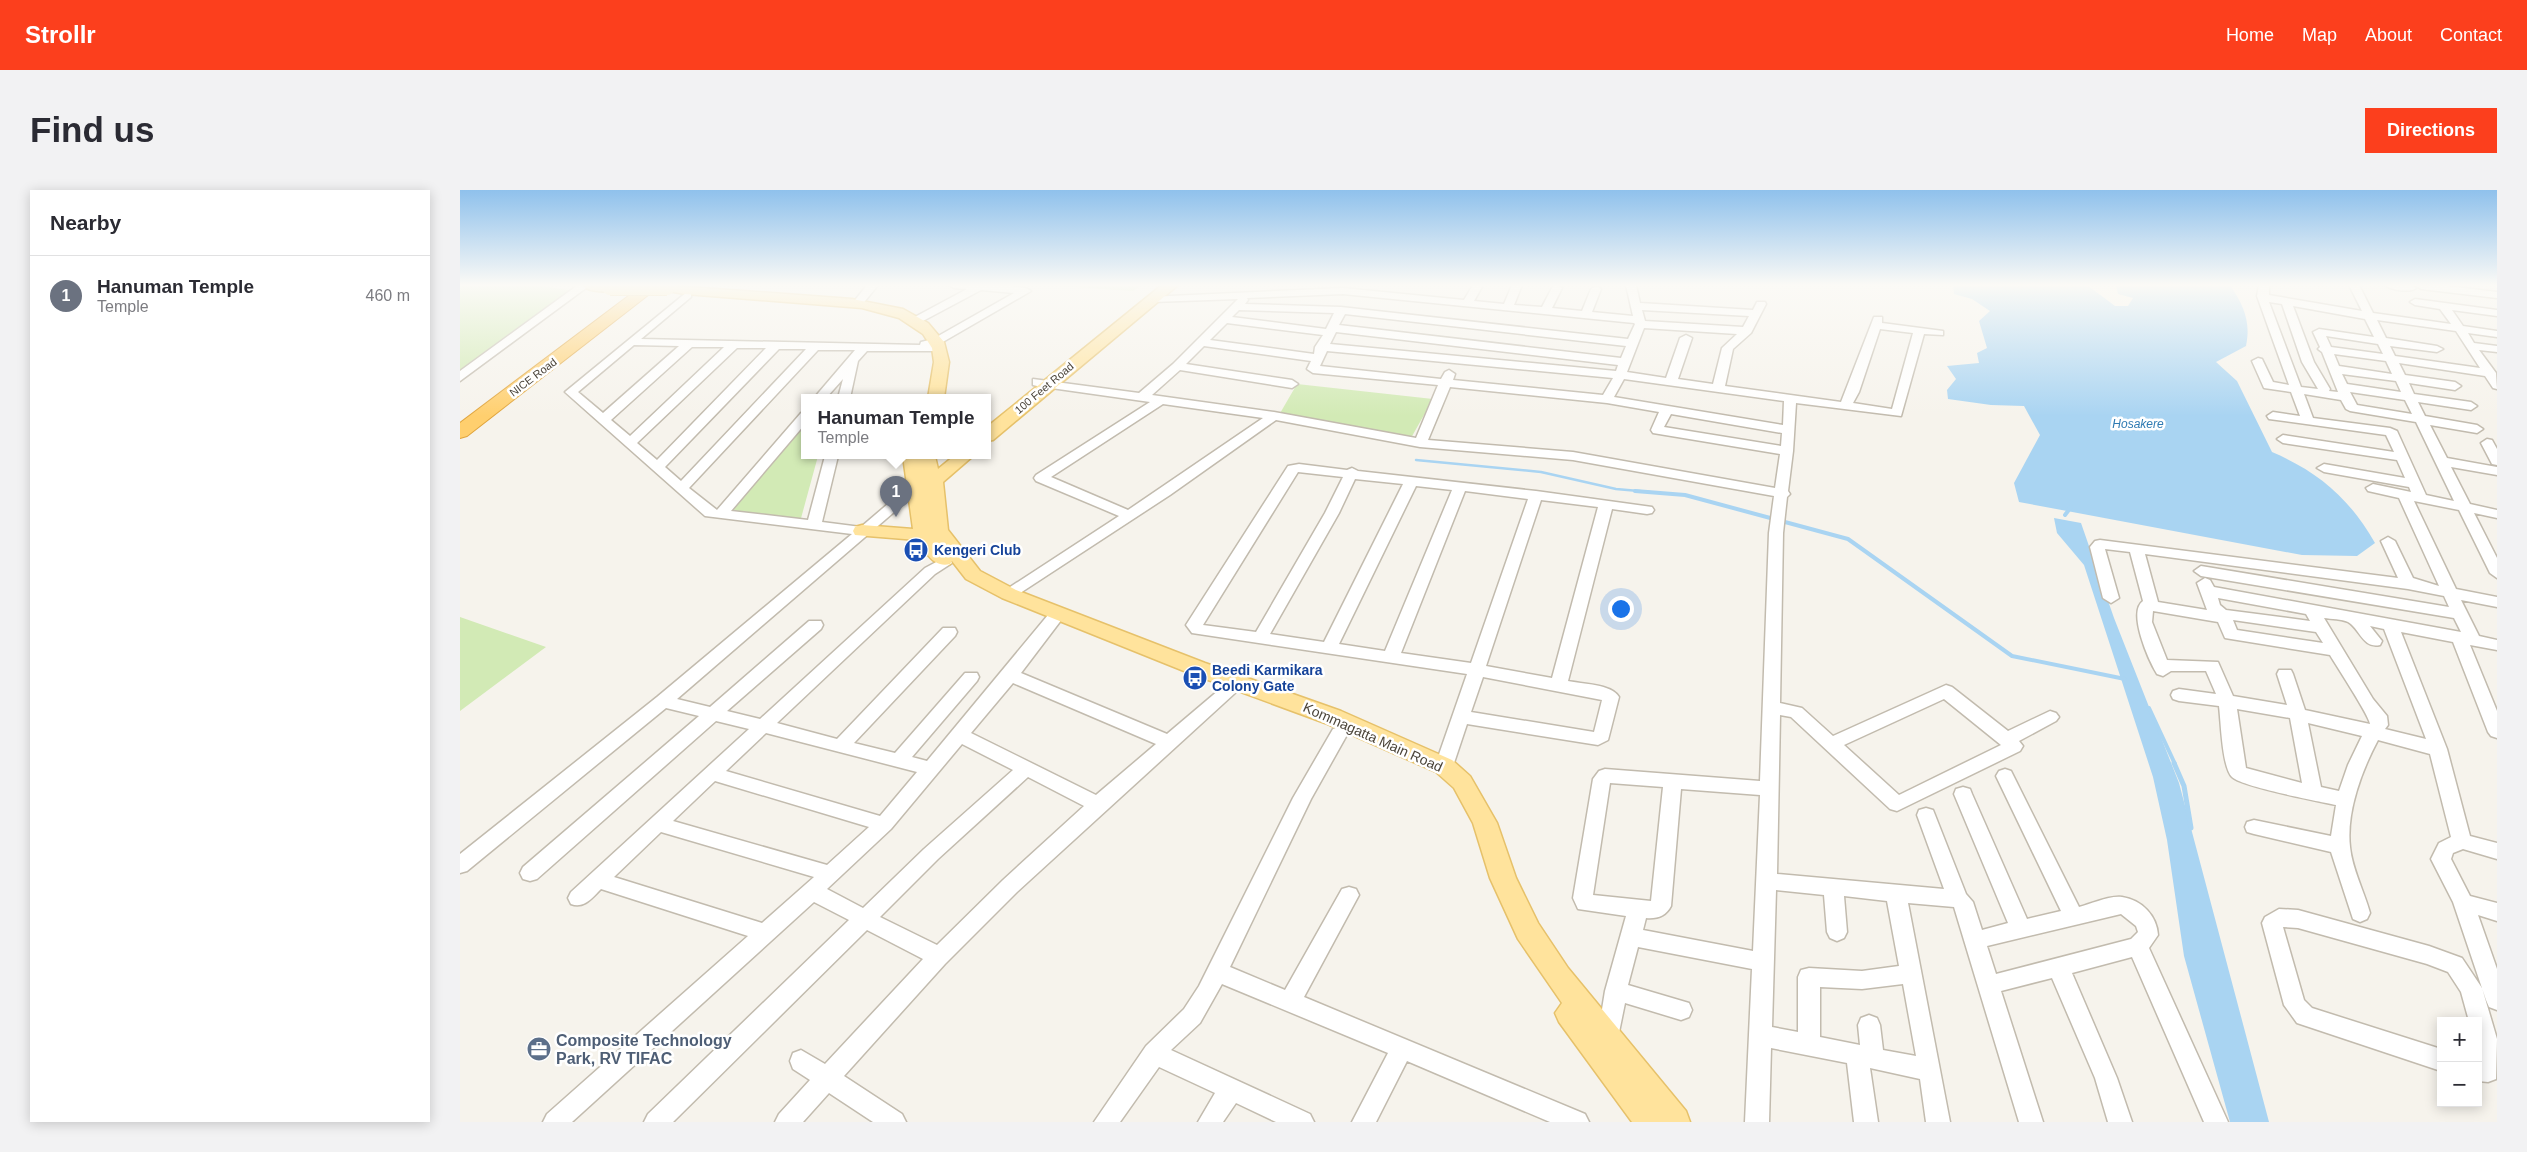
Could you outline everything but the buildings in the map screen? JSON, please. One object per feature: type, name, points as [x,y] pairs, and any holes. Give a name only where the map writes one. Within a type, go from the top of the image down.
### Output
[{"type":"highway","name":"NICE Road","points":[[460,412],[573,328]]},
{"type":"highway","name":"NICE Road","points":[[460,432],[602,328]]},
{"type":"main road","points":[[911,328],[932,346]]},
{"type":"main road","points":[[923,328],[941,360],[937,394]]},
{"type":"main road","name":"100 Feet Road","points":[[991,422],[1108,328]]},
{"type":"main road","points":[[923,394],[932,346]]},
{"type":"main road","name":"100 Feet Road","points":[[991,432],[1043,382]]},
{"type":"main road","name":"Kommagatta Main Road","points":[[913,459],[925,479],[931,533],[945,563],[965,579],[1001,599],[1234,686],[1333,717],[1444,766],[1462,782],[1485,823],[1503,878],[1528,931],[1558,976],[1675,1122]]},
{"type":"main road","points":[[925,479],[948,459]]},
{"type":"main road","points":[[925,479],[959,459]]},
{"type":"main road","points":[[862,532],[931,533]]},
{"type":"main road","name":"Kommagatta Main Road","points":[[931,533],[951,550],[973,575],[1009,594],[1234,686],[1402,758],[1437,776],[1456,794],[1468,816],[1494,892],[1520,943],[1651,1122]]},
{"type":"street","points":[[460,377],[526,328]]},
{"type":"street","points":[[647,328],[571,392],[710,514],[862,532]]},
{"type":"street","points":[[631,342],[864,348],[932,346],[962,328]]},
{"type":"street","points":[[1142,397],[1215,328]]},
{"type":"street","points":[[1309,328],[1625,362]]},
{"type":"street","points":[[1505,328],[1633,343]]},
{"type":"street","points":[[1607,399],[1620,375],[1638,328]]},
{"type":"street","points":[[1717,328],[1747,331]]},
{"type":"street","points":[[1845,406],[1853,392],[1875,328]]},
{"type":"street","points":[[1907,328],[1939,333]]},
{"type":"street","points":[[2275,328],[2295,389],[2308,421]]},
{"type":"street","points":[[2296,328],[2308,362],[2324,389]]},
{"type":"street","points":[[2376,328],[2440,462],[2497,573]]},
{"type":"street","points":[[2408,328],[2434,334]]},
{"type":"street","points":[[2445,328],[2497,334]]},
{"type":"street","points":[[2460,330],[2492,371],[2497,385]]},
{"type":"street","points":[[1332,331],[1319,352],[1313,369],[1607,399],[1790,430]]},
{"type":"street","points":[[1718,388],[1728,348],[1747,331]]},
{"type":"street","points":[[1202,342],[1319,352],[1458,360],[1620,375],[1897,412],[1919,331]]},
{"type":"street","points":[[2359,421],[2324,349],[2319,332],[2437,349]]},
{"type":"street","points":[[1671,381],[1686,338]]},
{"type":"street","points":[[603,420],[690,344]]},
{"type":"street","points":[[630,443],[734,344]]},
{"type":"street","points":[[657,467],[776,345]]},
{"type":"street","points":[[682,488],[815,346]]},
{"type":"street","points":[[2472,346],[2497,350]]},
{"type":"street","points":[[823,394],[864,348]]},
{"type":"street","points":[[2324,349],[2390,360],[2492,371]]},
{"type":"street","points":[[845,394],[854,359]]},
{"type":"street","points":[[1420,443],[1445,382],[1458,360]]},
{"type":"street","points":[[2258,361],[2268,385],[2295,389],[2409,397],[2471,406]]},
{"type":"street","points":[[1177,366],[1292,384]]},
{"type":"street","points":[[2333,369],[2455,386]]},
{"type":"street","points":[[1043,382],[1274,416],[1420,443],[1573,456],[1781,499]]},
{"type":"street","points":[[1757,1122],[1767,882],[1776,534],[1790,430],[1790,399]]},
{"type":"street","points":[[1129,516],[1041,478],[1158,400]]},
{"type":"street","points":[[1667,408],[1657,430],[1787,451]]},
{"type":"street","points":[[2354,408],[2477,429]]},
{"type":"street","points":[[1009,594],[1129,516],[1274,416]]},
{"type":"street","points":[[720,514],[801,421]]},
{"type":"street","points":[[2275,421],[2308,421],[2386,431],[2393,434],[2405,463],[2409,489],[2447,590],[2459,614],[2465,638],[2497,732]]},
{"type":"street","points":[[2275,421],[2397,444]]},
{"type":"street","points":[[2283,439],[2405,463]]},
{"type":"street","points":[[2487,443],[2497,461]]},
{"type":"street","points":[[2315,455],[2405,463]]},
{"type":"street","points":[[814,526],[830,459]]},
{"type":"street","points":[[2440,462],[2497,471]]},
{"type":"street","points":[[2324,468],[2409,489],[2420,498],[2464,508],[2495,518]]},
{"type":"street","points":[[1462,717],[1598,739],[1602,736],[1611,697],[1609,694],[1477,670],[1198,629],[1194,625],[1293,469],[1352,472],[1647,510]]},
{"type":"street","points":[[1261,637],[1332,513],[1352,472]]},
{"type":"street","points":[[460,866],[663,701],[925,479]]},
{"type":"street","points":[[1329,648],[1412,480]]},
{"type":"street","points":[[1391,657],[1460,486]]},
{"type":"street","points":[[2373,488],[2409,489]]},
{"type":"street","points":[[1444,766],[1536,495]]},
{"type":"street","points":[[1558,686],[1606,504]]},
{"type":"street","points":[[2388,541],[2407,581],[2416,585]]},
{"type":"street","points":[[2112,598],[2097,547],[2107,544],[2136,548],[2199,564],[2459,614]]},
{"type":"street","points":[[2136,548],[2150,604]]},
{"type":"street","points":[[578,898],[930,571],[945,563]]},
{"type":"street","points":[[2199,564],[2416,585],[2497,602]]},
{"type":"street","points":[[2199,564],[2213,607],[2223,616],[2231,634],[2334,650]]},
{"type":"street","points":[[2208,591],[2497,645]]},
{"type":"street","points":[[2320,627],[2146,605],[2144,622],[2161,667],[2212,666],[2227,700],[2236,767],[2239,773],[2247,777],[2346,800]]},
{"type":"street","points":[[2312,611],[2367,703],[2378,716],[2380,725],[2372,733],[2346,800],[2340,846],[2360,913]]},
{"type":"street","points":[[555,1122],[766,933],[884,824],[1010,675],[1054,619]]},
{"type":"street","points":[[2354,619],[2374,641]]},
{"type":"street","points":[[530,873],[814,625]]},
{"type":"street","points":[[2391,626],[2438,749],[2462,841]]},
{"type":"street","points":[[840,746],[949,632]]},
{"type":"street","points":[[2285,674],[2298,713],[2313,793]]},
{"type":"street","points":[[1010,675],[1168,742]]},
{"type":"street","points":[[899,761],[970,677]]},
{"type":"street","points":[[788,1122],[938,957],[1097,804],[1234,686]]},
{"type":"street","points":[[1772,707],[1796,712],[1896,804],[2014,746],[1946,692],[1831,744]]},
{"type":"street","points":[[2179,695],[2227,700],[2298,713],[2438,749]]},
{"type":"street","points":[[663,701],[762,728],[932,769]]},
{"type":"street","points":[[2006,740],[2050,717]]},
{"type":"street","points":[[1106,1122],[1154,1053],[1192,1016],[1218,972],[1302,798],[1339,732]]},
{"type":"street","points":[[960,735],[1097,804]]},
{"type":"street","points":[[656,1122],[931,854],[1026,768]]},
{"type":"street","points":[[713,774],[884,824]]},
{"type":"street","points":[[1672,780],[1661,906],[1654,910],[1590,905],[1583,898],[1602,778],[1610,775],[1672,780],[1770,789]]},
{"type":"street","points":[[2005,776],[2073,915]]},
{"type":"street","points":[[1963,794],[2021,929]]},
{"type":"street","points":[[1926,815],[1958,898],[1963,902],[1976,940],[2031,1122]]},
{"type":"street","points":[[658,824],[830,874]]},
{"type":"street","points":[[2254,827],[2340,846]]},
{"type":"street","points":[[2497,851],[2462,841],[2446,848],[2441,859],[2463,902],[2492,976],[2497,1000]]},
{"type":"street","points":[[598,880],[766,933]]},
{"type":"street","points":[[1767,882],[1958,898]]},
{"type":"street","points":[[1832,887],[1836,932]]},
{"type":"street","points":[[812,891],[938,957]]},
{"type":"street","points":[[1896,893],[1930,1070],[1938,1122]]},
{"type":"street","points":[[1290,1002],[1349,895]]},
{"type":"street","points":[[2463,902],[2497,912]]},
{"type":"street","points":[[1976,940],[2112,905],[2130,907],[2144,919],[2149,928],[2148,935],[2138,946],[1990,985]]},
{"type":"street","points":[[1608,1040],[1616,991],[1629,936],[1638,909]]},
{"type":"street","points":[[2437,1059],[2305,1016],[2295,1005],[2272,923],[2279,918],[2298,919],[2429,955],[2455,965],[2471,988],[2478,1017]]},
{"type":"street","points":[[1629,936],[1763,962]]},
{"type":"street","points":[[2138,946],[2216,1122]]},
{"type":"street","points":[[2059,968],[2106,1078],[2120,1122]]},
{"type":"street","points":[[1218,972],[1577,1122]]},
{"type":"street","points":[[1809,1046],[1809,977],[1862,980],[1912,974]]},
{"type":"street","points":[[1616,991],[1681,1010]]},
{"type":"street","points":[[1866,1122],[1864,1057],[1869,1025]]},
{"type":"street","points":[[2482,1034],[2489,1064]]},
{"type":"street","points":[[1760,1035],[1930,1070]]},
{"type":"street","points":[[1364,1122],[1402,1048]]},
{"type":"street","points":[[1154,1053],[1302,1122]]},
{"type":"street","points":[[801,1061],[894,1122]]},
{"type":"street","points":[[1210,1122],[1231,1089]]},
{"type":"green space","points":[[460,328],[527,328],[460,373]]},
{"type":"green space","points":[[1297,384],[1433,399],[1411,438],[1279,415]]},
{"type":"green space","points":[[801,427],[801,459],[817,459],[800,522],[728,511]]},
{"type":"green space","points":[[460,617],[546,647],[460,711]]},
{"type":"water","name":"Hosakere","points":[[1981,328],[2248,328],[2246,346],[2216,362],[2237,381],[2272,452],[2304,468],[2332,488],[2355,513],[2375,543],[2357,556],[2302,555],[2019,502],[2014,483],[2040,435],[2024,406],[1991,405],[1948,399],[1947,390],[1956,379],[1947,366],[1979,363],[1977,353],[1987,348]]},
{"type":"water","points":[[2054,518],[2081,523],[2114,618],[2179,783],[2269,1122],[2230,1122],[2184,956],[2167,840],[2153,777],[2084,565],[2057,533]]},
{"type":"waterway","points":[[1416,460],[1541,472],[1616,489],[1650,492]]},
{"type":"waterway","points":[[1635,491],[1685,495],[1848,539],[2012,656],[2125,679]]},
{"type":"waterway","points":[[2065,515],[2071,507]]},
{"type":"waterway","points":[[2149,708],[2175,764]]},
{"type":"waterway","points":[[2174,763],[2184,786],[2191,828]]},
{"type":"place","name":"Hanuman Temple","points":[[896,517]]},
{"type":"place","name":"Kengeri Club","points":[[916,550]]},
{"type":"place","name":"Beedi Karmikara Colony Gate","points":[[1195,678]]},
{"type":"place","name":"Composite Technology Park, RV TIFAC","points":[[539,1049]]}]
